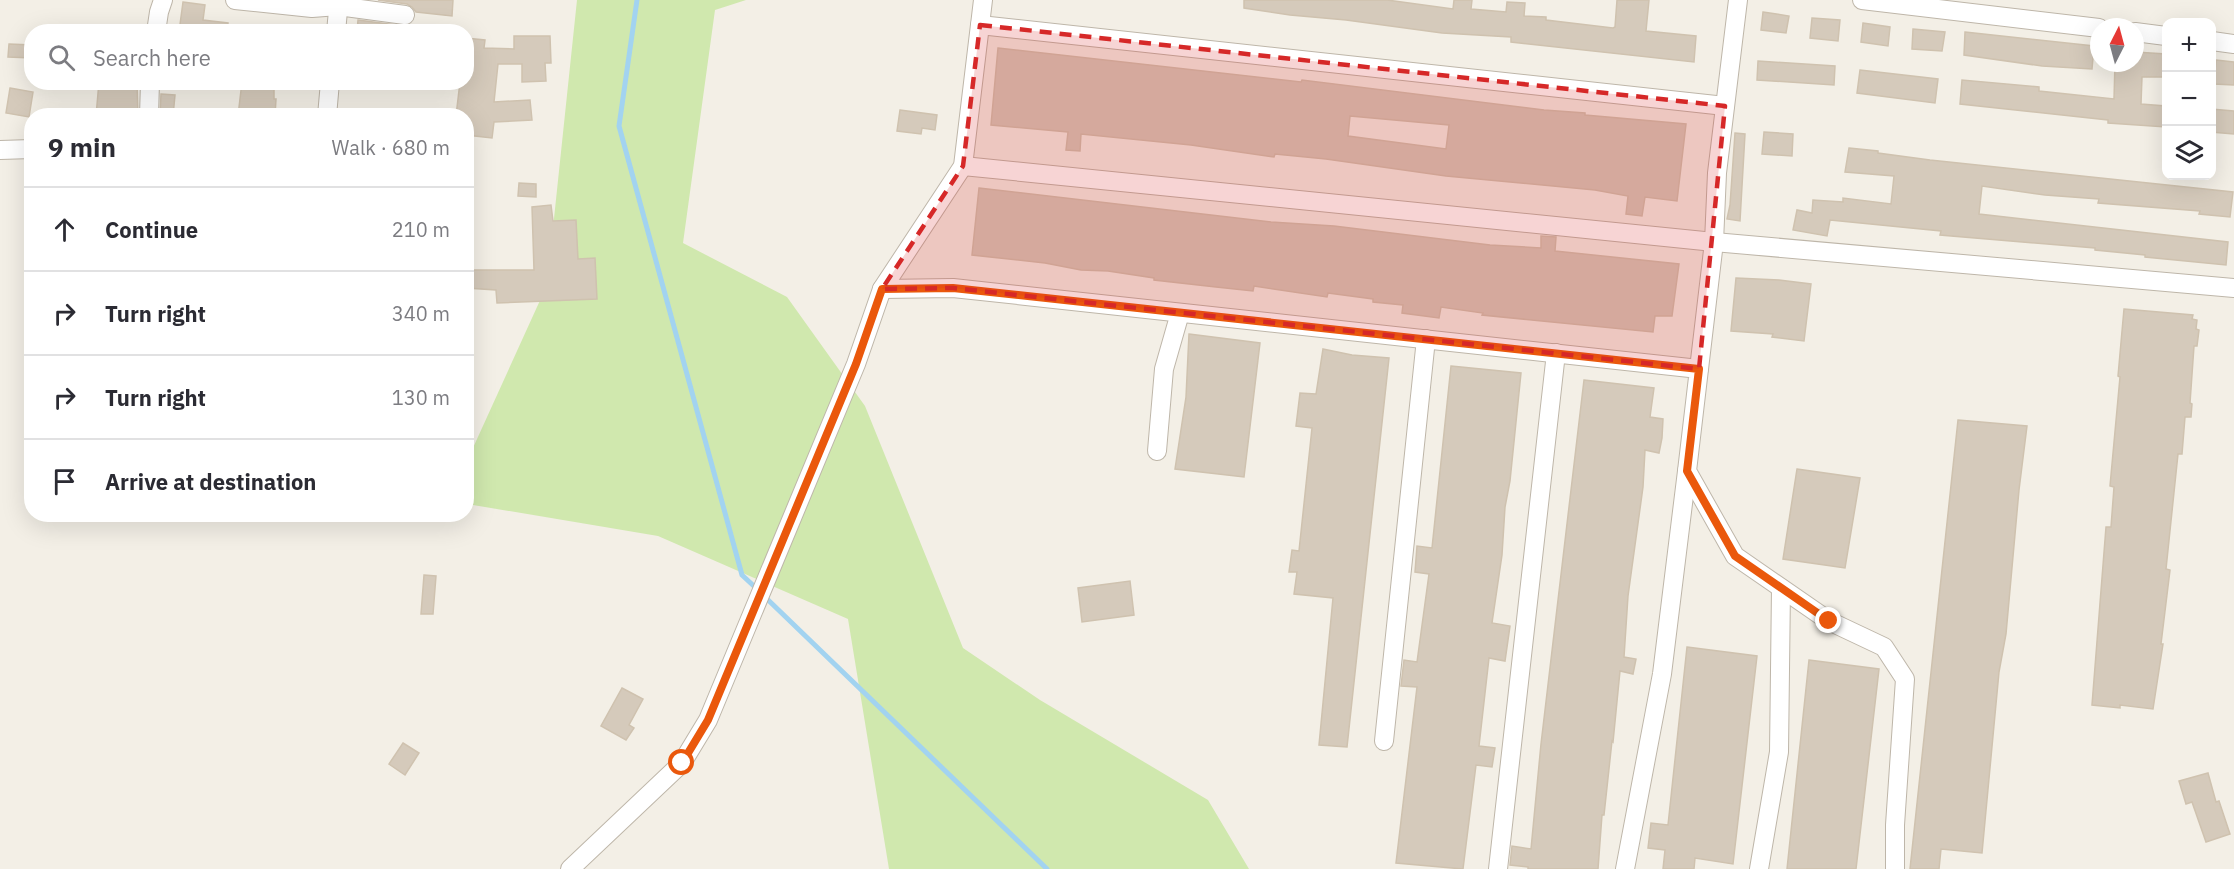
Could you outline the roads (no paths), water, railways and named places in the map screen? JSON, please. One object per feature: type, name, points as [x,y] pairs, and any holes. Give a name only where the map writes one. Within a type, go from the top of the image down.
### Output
[{"type":"street","points":[[157,24],[163,0]]},
{"type":"street","points":[[236,0],[312,8],[339,3],[405,15]]},
{"type":"street","points":[[570,869],[682,763],[708,720],[856,364],[882,289],[963,166],[983,0]]},
{"type":"street","points":[[1624,869],[1662,674],[1714,242],[1717,173],[1738,0]]},
{"type":"street","points":[[1862,0],[2090,27]]},
{"type":"street","points":[[337,24],[339,3]]},
{"type":"street","points":[[980,25],[1725,106]]},
{"type":"street","points":[[2144,33],[2162,35]]},
{"type":"street","points":[[2216,42],[2234,44]]},
{"type":"street","points":[[149,108],[150,90]]},
{"type":"street","points":[[328,108],[329,90]]},
{"type":"street","points":[[0,150],[24,149]]},
{"type":"street","points":[[963,166],[1714,242],[2234,288]]},
{"type":"street","points":[[882,289],[953,288],[1699,369]]},
{"type":"street","points":[[1157,451],[1164,369],[1180,312]]},
{"type":"street","points":[[1384,741],[1426,339]]},
{"type":"street","points":[[1498,869],[1556,353]]},
{"type":"street","points":[[1687,471],[1735,556],[1829,621],[1884,647],[1905,679],[1894,825],[1895,869]]},
{"type":"street","points":[[1760,869],[1779,752],[1781,588]]},
{"type":"waterway","points":[[637,0],[619,126],[742,575],[757,589]]},
{"type":"waterway","points":[[764,596],[1047,869]]}]
